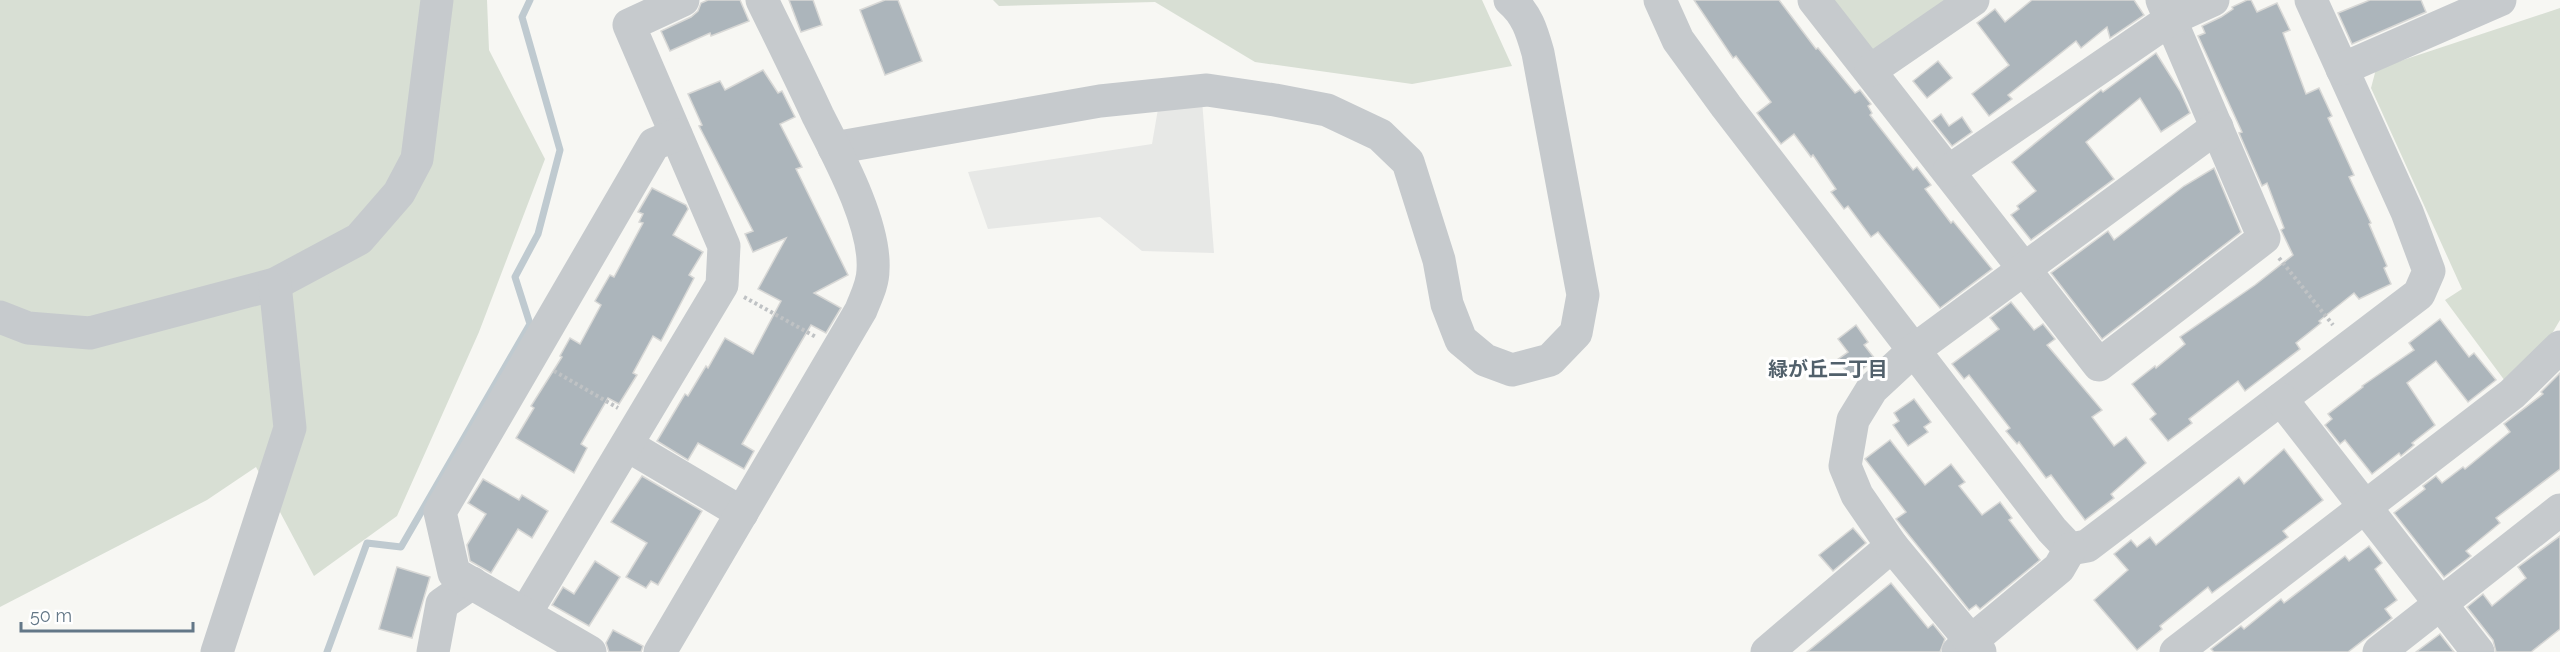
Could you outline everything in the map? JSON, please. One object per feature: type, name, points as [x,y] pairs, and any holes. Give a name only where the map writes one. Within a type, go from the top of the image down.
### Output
[{"type":"street","points":[[0,317],[28,328],[90,333],[275,284],[359,239],[399,193],[417,159],[437,0]]},
{"type":"street","points":[[525,614],[722,285],[724,246],[629,25],[683,0]]},
{"type":"street","points":[[660,652],[861,310],[873,271],[872,246],[860,208],[834,148],[762,0]]},
{"type":"street","points":[[834,148],[1100,101],[1207,90],[1327,110],[1380,135],[1408,162],[1439,260],[1447,304],[1461,340],[1485,360],[1512,370],[1550,360],[1576,333],[1583,295],[1538,53],[1530,26],[1518,6],[1510,0]]},
{"type":"street","points":[[1660,0],[1678,40],[1692,59],[2052,530],[2070,549]]},
{"type":"street","points":[[1814,0],[1871,70],[2098,365],[2264,238],[2166,10]]},
{"type":"street","points":[[1871,70],[1973,0]]},
{"type":"street","points":[[1949,171],[2166,10],[2213,0]]},
{"type":"street","points":[[2217,127],[1914,350],[1872,389],[1853,420],[1845,466],[1857,495],[1892,546],[1970,649],[2059,568],[2070,549],[2087,546],[2419,294],[2429,271],[2407,212],[2311,0]]},
{"type":"street","points":[[2342,69],[2456,9],[2500,0]]},
{"type":"street","points":[[590,652],[454,573],[440,512],[654,144],[676,135]]},
{"type":"street","points":[[217,652],[290,428],[275,284]]},
{"type":"street","points":[[2176,652],[2512,394],[2560,347]]},
{"type":"street","points":[[2281,399],[2478,652]]},
{"type":"street","points":[[634,433],[742,513]]},
{"type":"street","points":[[2379,652],[2560,510]]},
{"type":"street","points":[[1767,652],[1892,546]]},
{"type":"street","points":[[433,652],[442,604],[472,584]]},
{"type":"path","points":[[2264,238],[2350,346]]},
{"type":"path","points":[[722,285],[838,349]]},
{"type":"path","points":[[530,357],[634,433]]},
{"type":"shaded area","points":[[0,0],[487,0],[489,50],[545,159],[479,332],[397,516],[314,576],[256,467],[207,500],[0,607]]},
{"type":"shaded area","points":[[993,0],[1482,0],[1512,66],[1412,84],[1255,62],[1155,2],[999,6]]},
{"type":"shaded area","points":[[1827,0],[1953,0],[1870,55]]},
{"type":"shaded area","points":[[2560,8],[2560,320],[2550,337],[2505,381],[2445,300],[2462,289],[2371,88],[2376,69]]},
{"type":"shaded area","points":[[1202,100],[1214,253],[1142,251],[1100,217],[988,229],[968,172],[1152,144],[1159,103]]},
{"type":"building","points":[[708,0],[740,0],[749,21],[711,36],[710,33],[670,51],[661,31],[691,17],[698,11],[701,3]]},
{"type":"building","points":[[789,0],[813,0],[822,25],[801,32]]},
{"type":"building","points":[[885,0],[898,0],[922,61],[885,75],[860,10]]},
{"type":"building","points":[[1694,0],[1779,0],[1816,49],[1818,48],[1855,93],[1860,90],[1871,104],[1868,106],[1872,113],[1870,115],[1913,170],[1917,167],[1931,185],[1925,189],[1951,223],[1953,221],[1992,269],[1940,308],[1878,232],[1871,237],[1848,206],[1844,209],[1831,192],[1836,189],[1813,155],[1811,157],[1794,134],[1781,144],[1757,113],[1771,102],[1736,56],[1733,58]]},
{"type":"building","points":[[2032,0],[2134,0],[2144,15],[2110,38],[2107,27],[2081,48],[2076,41],[2008,95],[2012,99],[1989,116],[1972,94],[2009,65],[1977,23],[1995,9],[2005,22]]},
{"type":"building","points":[[2247,0],[2251,0],[2257,12],[2277,3],[2290,30],[2283,33],[2306,94],[2319,88],[2332,116],[2328,118],[2354,175],[2349,177],[2371,223],[2369,224],[2387,266],[2384,268],[2391,284],[2359,299],[2354,293],[2296,343],[2300,349],[2245,391],[2238,381],[2189,419],[2192,423],[2168,441],[2150,419],[2156,414],[2132,384],[2185,344],[2180,337],[2255,285],[2293,255],[2281,230],[2284,228],[2267,183],[2262,186],[2239,133],[2242,132],[2198,36],[2205,33],[2202,26]]},
{"type":"building","points":[[2370,0],[2421,0],[2426,12],[2352,44],[2338,13]]},
{"type":"building","points":[[2156,53],[2180,91],[2190,113],[2161,132],[2140,98],[2086,142],[2114,179],[2031,240],[2011,215],[2019,209],[2017,206],[2036,191],[2012,162],[2101,90],[2103,92]]},
{"type":"building","points":[[1938,61],[1952,78],[1927,98],[1913,81]]},
{"type":"building","points":[[763,70],[778,93],[782,91],[795,117],[780,124],[802,167],[796,169],[848,275],[814,293],[841,308],[826,333],[811,325],[742,444],[754,451],[744,469],[698,443],[688,460],[657,441],[685,394],[688,396],[706,366],[708,368],[725,338],[753,354],[781,301],[758,289],[786,238],[753,252],[745,234],[753,231],[699,126],[702,125],[688,94],[720,81],[725,90]]},
{"type":"building","points":[[1941,114],[1949,126],[1962,117],[1972,132],[1952,146],[1932,121]]},
{"type":"building","points":[[2214,168],[2241,232],[2102,339],[2051,273],[2108,231],[2114,240],[2184,186]]},
{"type":"building","points":[[652,188],[686,205],[688,209],[673,235],[703,252],[689,275],[694,278],[661,341],[653,336],[633,373],[637,375],[619,404],[608,398],[581,444],[587,448],[574,473],[516,438],[534,408],[531,406],[562,357],[560,356],[570,338],[580,344],[601,305],[595,301],[610,275],[614,277],[643,223],[639,222],[643,214],[638,212]]},
{"type":"building","points":[[2011,302],[2034,330],[2043,324],[2055,339],[2047,345],[2102,410],[2092,417],[2114,446],[2126,437],[2146,463],[2111,494],[2114,498],[2085,520],[2051,475],[2046,478],[2019,442],[2017,444],[2006,431],[2010,428],[1969,375],[1964,379],[1952,364],[1999,329],[1990,318]]},
{"type":"building","points":[[2440,319],[2469,357],[2474,353],[2496,380],[2468,402],[2436,361],[2407,383],[2435,425],[2412,443],[2414,445],[2401,456],[2399,453],[2372,474],[2345,440],[2340,444],[2325,425],[2332,419],[2328,414],[2362,386],[2414,350],[2409,343]]},
{"type":"building","points":[[1856,325],[1868,342],[1864,345],[1875,359],[1852,378],[1837,360],[1848,352],[1838,339]]},
{"type":"building","points":[[2560,373],[2560,469],[2496,518],[2500,523],[2466,551],[2471,556],[2444,577],[2394,513],[2425,489],[2423,486],[2436,476],[2442,483],[2463,467],[2465,469],[2510,432],[2504,424],[2543,394],[2541,392]]},
{"type":"building","points":[[1914,399],[1931,422],[1924,427],[1928,432],[1908,446],[1893,425],[1899,421],[1894,413]]},
{"type":"building","points":[[1890,440],[1925,485],[1951,464],[1965,482],[1959,486],[1982,515],[2000,502],[2012,518],[2009,520],[2040,560],[1980,609],[1976,605],[1969,610],[1896,519],[1906,512],[1865,459]]},
{"type":"building","points":[[2284,449],[2323,500],[2283,531],[2288,537],[2212,593],[2208,587],[2160,626],[2162,629],[2137,650],[2094,600],[2128,570],[2114,554],[2131,540],[2137,547],[2150,537],[2156,545],[2239,477],[2244,484]]},
{"type":"building","points":[[642,476],[702,511],[658,585],[651,581],[646,588],[626,577],[647,543],[611,522]]},
{"type":"building","points":[[483,479],[519,500],[522,495],[548,511],[532,538],[518,529],[491,573],[470,561],[467,545],[486,514],[468,503]]},
{"type":"building","points":[[1853,528],[1866,543],[1833,571],[1819,555]]},
{"type":"building","points":[[2560,536],[2560,629],[2531,652],[2496,652],[2493,640],[2467,607],[2483,594],[2492,606],[2526,578],[2518,567]]},
{"type":"building","points":[[2369,546],[2382,563],[2375,569],[2397,600],[2385,609],[2392,618],[2348,652],[2214,652],[2211,649],[2241,626],[2244,629],[2281,599],[2284,603],[2345,556],[2349,561]]},
{"type":"building","points":[[595,561],[620,577],[589,626],[552,605],[563,587],[574,594]]},
{"type":"building","points":[[397,567],[430,577],[412,638],[379,629]]},
{"type":"building","points":[[1891,583],[1928,628],[1933,624],[1945,639],[1940,652],[1807,652]]},
{"type":"building","points":[[613,630],[643,646],[641,652],[609,652],[606,643]]},
{"type":"building","points":[[2440,634],[2454,652],[2416,652]]},
{"type":"waterway","points":[[327,652],[367,543],[401,547],[530,324],[515,277],[538,234],[560,150],[522,17],[530,0]]},
{"type":"district","name":"緑が丘二丁目","points":[[1828,369]]}]
